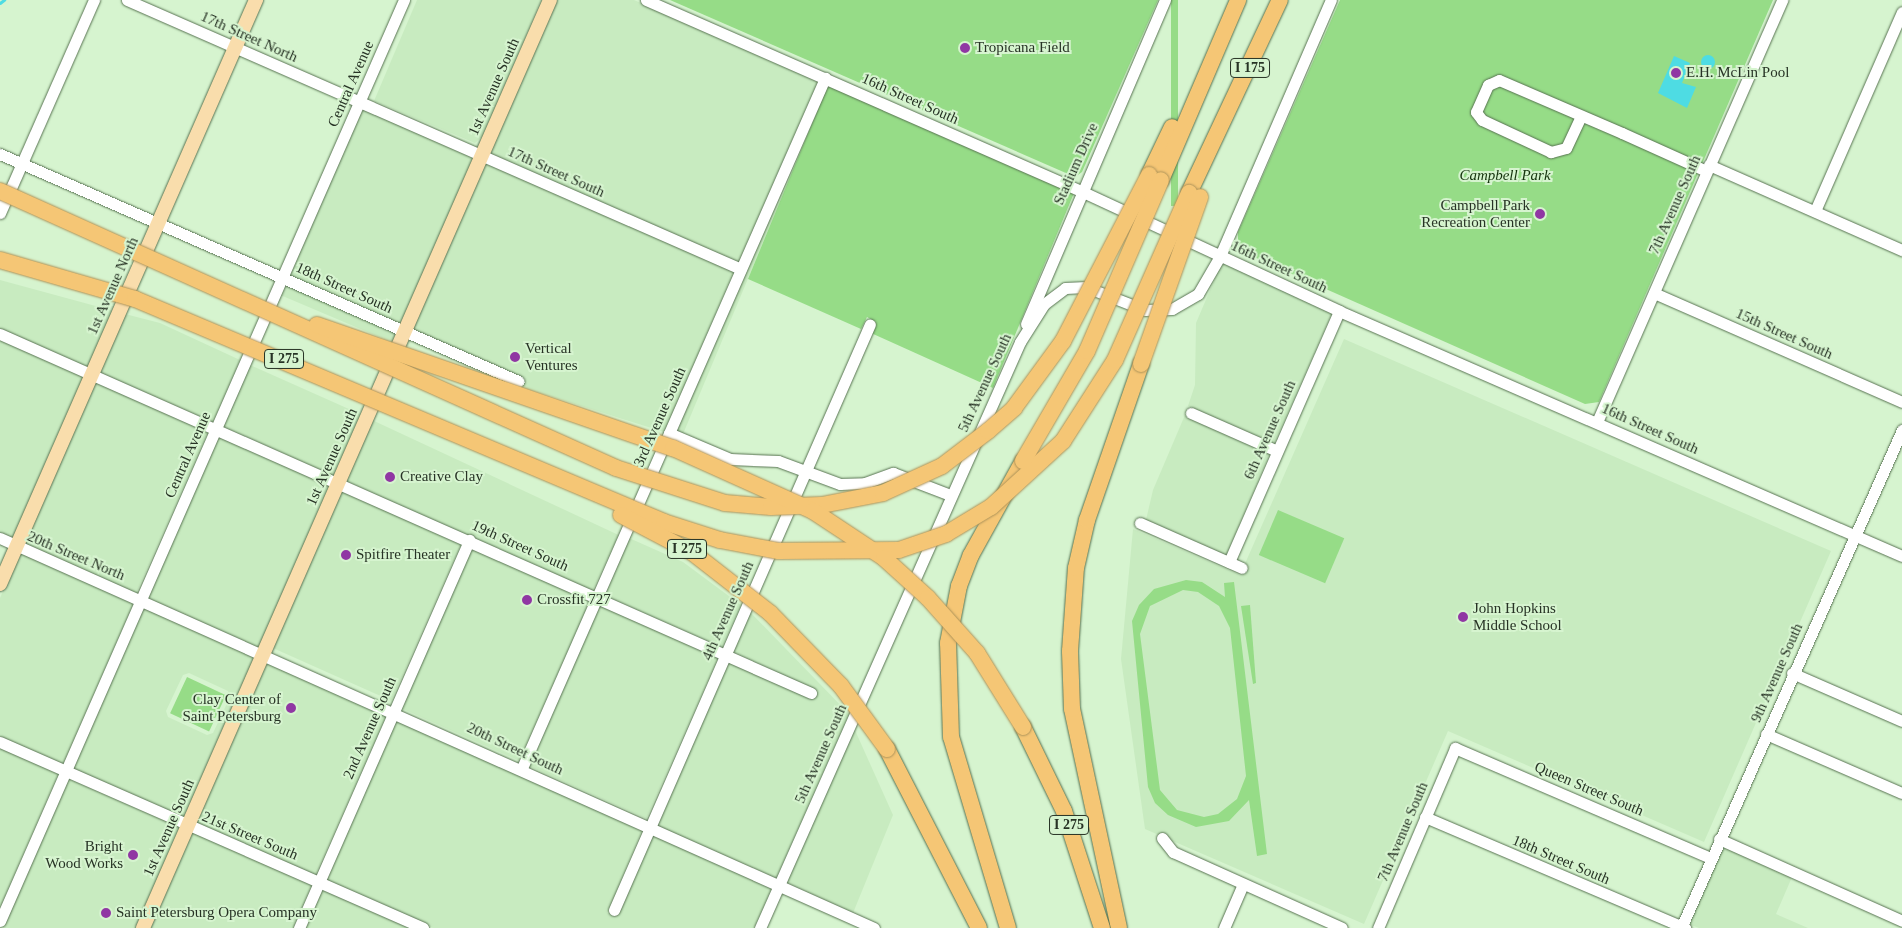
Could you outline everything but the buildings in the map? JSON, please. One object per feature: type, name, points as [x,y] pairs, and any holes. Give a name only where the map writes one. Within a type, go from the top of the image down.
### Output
[{"type":"highway","points":[[1008,928],[951,738],[948,643],[959,586],[971,556],[1087,350],[1155,177],[1236,0]]},
{"type":"highway","name":"I 175","points":[[1195,195],[1280,0]]},
{"type":"highway","points":[[224,294],[616,468],[725,503],[771,507],[848,502],[883,493],[942,466],[1014,408],[1084,304],[1155,177]]},
{"type":"highway","points":[[0,191],[93,235]]},
{"type":"highway","points":[[1119,928],[1077,735],[1070,651],[1076,568],[1088,520],[1141,364],[1195,195]]},
{"type":"highway","points":[[431,424],[664,522],[720,540],[779,551],[900,550],[946,534],[991,507],[1063,441],[1115,360],[1195,195]]},
{"type":"highway","name":"I 275","points":[[0,202],[93,235],[224,294],[673,448],[813,511],[884,558],[928,598],[977,653],[1023,727],[1064,811],[1102,928]]},
{"type":"highway","name":"I 275","points":[[0,260],[134,299],[431,424],[693,553],[806,646],[887,749],[979,928]]},
{"type":"main road","name":"1st Avenue North","points":[[0,584],[256,0]]},
{"type":"main road","name":"1st Avenue South","points":[[143,928],[550,0]]},
{"type":"street","points":[[0,213],[94,0]]},
{"type":"street","name":"17th Street North","points":[[127,0],[360,102]]},
{"type":"street","name":"Central Avenue","points":[[0,921],[404,0]]},
{"type":"street","name":"16th Street South","points":[[646,0],[1081,191],[1339,311],[1902,556]]},
{"type":"street","name":"Stadium Drive","points":[[1020,342],[1081,191],[1165,0]]},
{"type":"street","name":"5th Avenue South","points":[[760,928],[950,496],[1020,342],[1044,304],[1065,288],[1086,287],[1145,310],[1172,309],[1198,294],[1220,256],[1331,0]]},
{"type":"street","name":"7th Avenue South","points":[[1597,422],[1782,0]]},
{"type":"street","points":[[1815,211],[1902,12]]},
{"type":"street","name":"3rd Avenue South","points":[[522,768],[825,78]]},
{"type":"street","points":[[1581,116],[1566,148],[1551,152],[1482,120],[1476,112],[1488,85],[1499,80],[1581,116],[1815,211],[1902,250]]},
{"type":"street","name":"17th Street South","points":[[360,102],[741,269]]},
{"type":"street","name":"18th Street South","points":[[0,154],[518,381]]},
{"type":"street","name":"15th Street South","points":[[1654,293],[1902,402]]},
{"type":"street","name":"6th Avenue South","points":[[1229,562],[1339,311]]},
{"type":"street","name":"4th Avenue South","points":[[614,910],[870,324]]},
{"type":"street","name":"19th Street South","points":[[0,334],[811,693]]},
{"type":"street","points":[[1191,413],[1277,451]]},
{"type":"street","name":"9th Avenue South","points":[[1682,928],[1719,839],[1902,430]]},
{"type":"street","points":[[669,433],[730,458],[778,461],[854,485],[893,474],[950,496]]},
{"type":"street","points":[[1140,523],[1242,568]]},
{"type":"street","name":"20th Street North","points":[[0,538],[141,600]]},
{"type":"street","name":"2nd Avenue South","points":[[299,928],[469,540]]},
{"type":"street","name":"20th Street South","points":[[141,600],[264,652],[522,768],[649,828],[779,884],[874,928]]},
{"type":"street","points":[[1792,674],[1902,721]]},
{"type":"street","points":[[1766,734],[1902,793]]},
{"type":"street","name":"21st Street South","points":[[0,742],[423,928]]},
{"type":"street","name":"7th Avenue South","points":[[1378,928],[1455,748]]},
{"type":"street","name":"Queen Street South","points":[[1455,748],[1711,858]]},
{"type":"street","name":"18th Street South","points":[[1425,818],[1682,928]]},
{"type":"street","points":[[1162,838],[1173,852],[1342,928]]},
{"type":"street","points":[[1719,839],[1902,921]]},
{"type":"street","points":[[1224,928],[1243,884]]},
{"type":"shaded area","points":[[417,0],[541,0],[484,135],[475,143],[374,101]]},
{"type":"shaded area","points":[[556,0],[634,0],[818,81],[738,263],[489,153]]},
{"type":"shaded area","points":[[818,107],[809,133],[683,434],[676,431]]},
{"type":"shaded area","points":[[362,108],[475,158],[401,325],[288,274]]},
{"type":"shaded area","points":[[485,162],[734,271],[664,432],[521,387],[525,378],[412,329]]},
{"type":"shaded area","points":[[1222,262],[1332,313],[1274,444],[1188,406],[1195,385],[1196,323]]},
{"type":"shaded area","points":[[0,280],[114,311],[89,368],[0,329]]},
{"type":"shaded area","points":[[285,284],[398,332],[394,343],[280,295]]},
{"type":"shaded area","points":[[125,314],[160,323],[240,360],[213,422],[99,372]]},
{"type":"shaded area","name":"John Hopkins Middle School","points":[[1344,339],[1831,551],[1704,842],[1448,731],[1364,924],[1145,829],[1121,659],[1133,529],[1240,575]]},
{"type":"shaded area","points":[[0,340],[85,377],[14,539],[0,533]]},
{"type":"shaded area","points":[[250,365],[362,415],[335,476],[223,426]]},
{"type":"shaded area","points":[[95,381],[208,431],[136,594],[23,544]]},
{"type":"shaded area","points":[[1185,415],[1270,453],[1226,556],[1146,520],[1153,490]]},
{"type":"shaded area","points":[[372,420],[619,535],[591,595],[344,480]]},
{"type":"shaded area","points":[[219,435],[332,485],[260,648],[147,598]]},
{"type":"shaded area","points":[[341,489],[462,543],[391,701],[271,647]]},
{"type":"shaded area","points":[[629,538],[683,562],[741,605],[722,647],[604,595]]},
{"type":"shaded area","points":[[472,546],[591,599],[519,761],[400,708]]},
{"type":"shaded area","points":[[20,553],[134,602],[62,766],[0,736],[0,598]]},
{"type":"shaded area","points":[[600,603],[719,656],[646,818],[528,766]]},
{"type":"shaded area","points":[[144,606],[257,655],[185,819],[72,770]],"holes":[[[189,673],[228,691],[230,697],[213,733],[207,735],[168,717],[166,711],[183,675]]]},
{"type":"shaded area","points":[[750,612],[849,714],[776,878],[656,825],[728,660],[814,699],[818,691],[732,651]]},
{"type":"shaded area","points":[[267,659],[388,713],[314,877],[194,823]]},
{"type":"shaded area","points":[[397,717],[642,830],[607,913],[617,916],[652,834],[772,887],[754,928],[433,928],[326,880]]},
{"type":"shaded area","points":[[854,728],[893,815],[853,913],[786,882]]},
{"type":"shaded area","points":[[0,747],[58,774],[0,907]]},
{"type":"shaded area","points":[[68,779],[181,828],[137,928],[3,928]]},
{"type":"shaded area","points":[[191,832],[312,884],[293,928],[149,928]]},
{"type":"shaded area","points":[[1722,846],[1792,877],[1776,914],[1808,928],[1699,928],[1688,924]]},
{"type":"shaded area","points":[[322,888],[412,928],[305,928]]},
{"type":"green space","points":[[670,0],[1158,0],[1082,172],[1075,177]]},
{"type":"green space","points":[[1171,0],[1178,0],[1178,206],[1171,206]]},
{"type":"green space","name":"Campbell Park","points":[[1340,0],[1773,0],[1599,402],[1585,404],[1238,250],[1238,232]]},
{"type":"green space","points":[[828,85],[1074,193],[993,388],[871,333],[876,322],[867,317],[861,329],[748,279]]},
{"type":"green space","points":[[1278,510],[1344,538],[1325,583],[1259,555]]},
{"type":"green space","points":[[1186,580],[1202,582],[1225,597],[1224,583],[1234,582],[1267,854],[1257,856],[1249,800],[1229,821],[1196,827],[1168,815],[1155,803],[1148,787],[1132,621],[1139,605],[1154,589]],"holes":[[[1183,590],[1198,592],[1219,606],[1230,628],[1246,776],[1237,799],[1218,814],[1204,817],[1177,810],[1160,790],[1140,634],[1150,606]]]},
{"type":"green space","points":[[1250,605],[1256,683],[1253,684],[1241,606]]},
{"type":"green space","points":[[187,677],[226,695],[209,731],[170,713]]},
{"type":"water","points":[[1705,55],[1711,55],[1715,62],[1711,69],[1705,69],[1701,65],[1701,59]]},
{"type":"water","name":"E.H. McLin Pool","points":[[1674,56],[1690,63],[1682,83],[1696,87],[1687,108],[1658,93]]},
{"type":"waterway","points":[[0,3],[4,0]]},
{"type":"place","name":"Tropicana Field","points":[[965,48]]},
{"type":"place","name":"E.H. McLin Pool","points":[[1676,73]]},
{"type":"place","name":"Campbell Park Recreation Center","points":[[1540,214]]},
{"type":"place","name":"Vertical Ventures","points":[[515,357]]},
{"type":"place","name":"Creative Clay","points":[[390,477]]},
{"type":"place","name":"Spitfire Theater","points":[[346,555]]},
{"type":"place","name":"Crossfit 727","points":[[527,600]]},
{"type":"place","name":"John Hopkins Middle School","points":[[1463,617]]},
{"type":"place","name":"Clay Center of Saint Petersburg","points":[[291,708]]},
{"type":"place","name":"Bright Wood Works","points":[[133,855]]},
{"type":"place","name":"Saint Petersburg Opera Company","points":[[106,913]]}]
